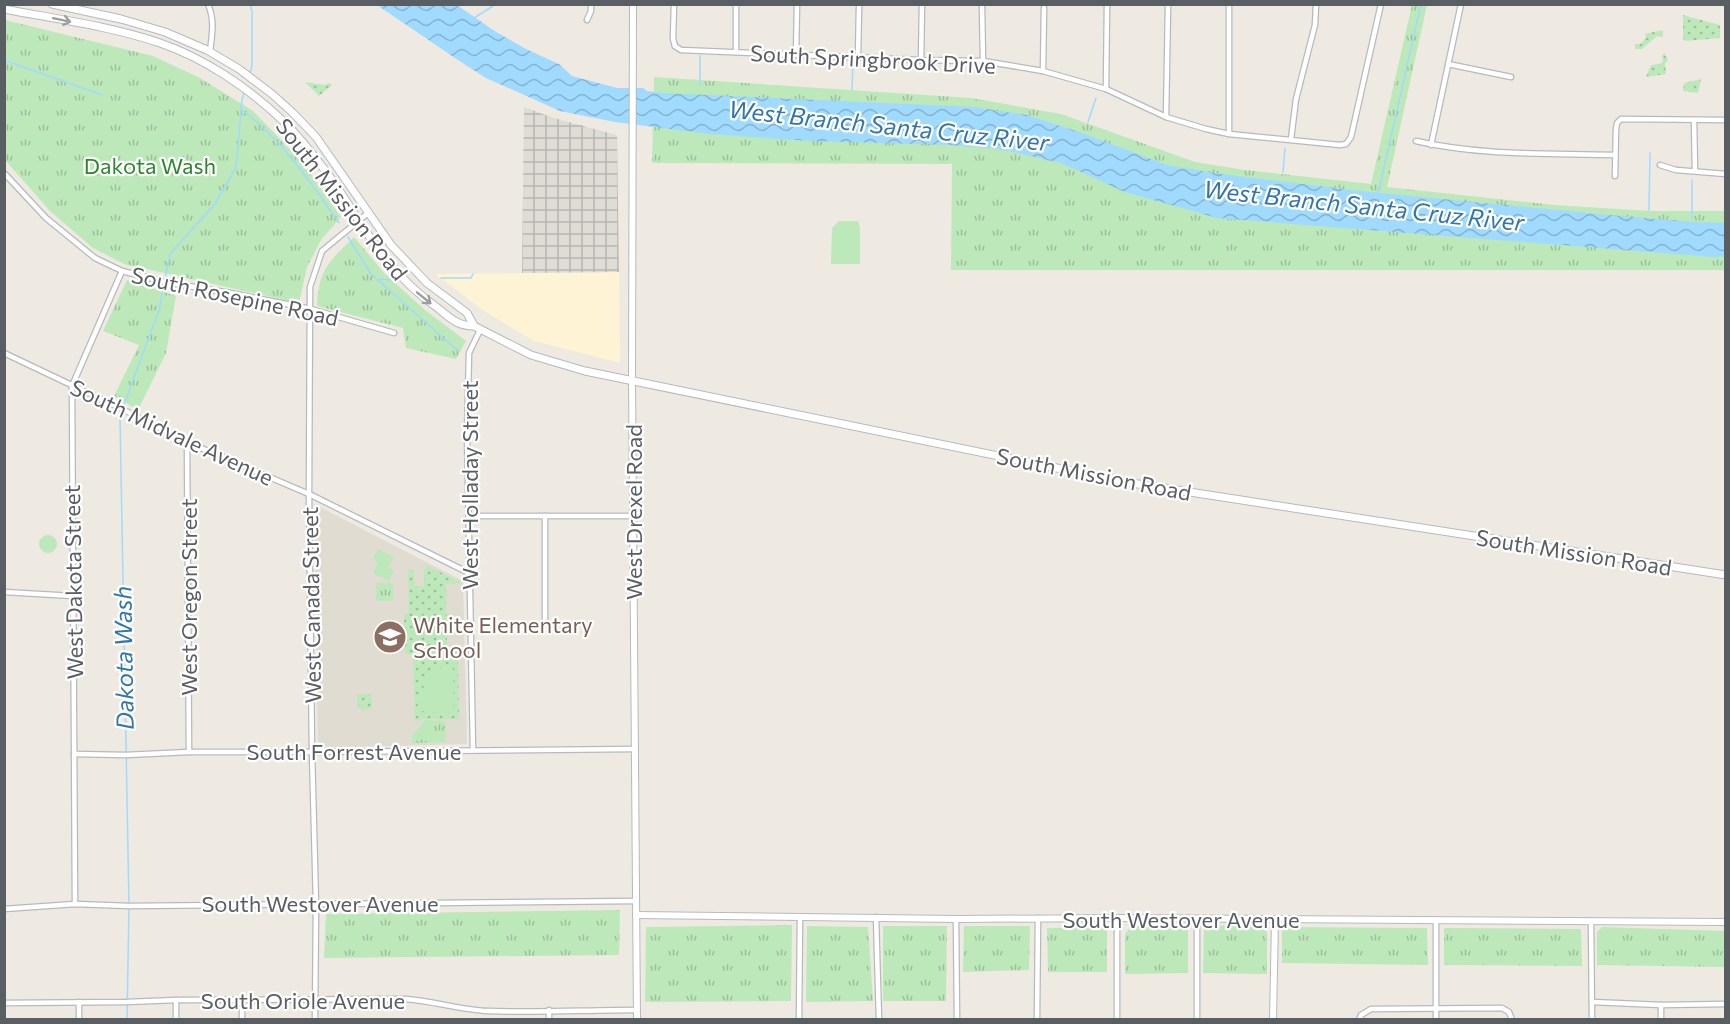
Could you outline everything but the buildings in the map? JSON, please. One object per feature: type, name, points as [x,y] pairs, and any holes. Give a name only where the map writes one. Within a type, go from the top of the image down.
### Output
[{"type":"main road","name":"South Mission Road","points":[[52,4],[121,19],[165,32],[210,52],[239,69],[293,113],[316,137],[368,213],[407,263],[427,283],[466,313],[477,328]]},
{"type":"main road","name":"South Mission Road","points":[[4,9],[107,29],[178,50],[236,83],[254,95],[284,122],[305,146],[325,170],[386,260],[417,293],[462,326],[477,328],[514,347],[550,361],[585,371],[1125,482],[1725,575]]},
{"type":"main road","points":[[137,37],[141,25]]},
{"type":"street","points":[[208,4],[214,26],[210,52]]},
{"type":"street","points":[[587,20],[591,4]]},
{"type":"street","name":"West Drexel Road","points":[[633,4],[632,380],[637,1020]]},
{"type":"street","name":"South Springbrook Drive","points":[[674,4],[674,47],[681,50],[983,61],[1043,71],[1106,89],[1166,117],[1229,134],[1340,145],[1347,144],[1351,137],[1381,4]]},
{"type":"street","points":[[736,4],[736,52]]},
{"type":"street","points":[[796,55],[797,4]]},
{"type":"street","points":[[921,4],[921,60]]},
{"type":"street","points":[[1106,89],[1107,4]]},
{"type":"street","points":[[1229,4],[1229,134]]},
{"type":"street","points":[[1291,139],[1296,99],[1315,26],[1316,4]]},
{"type":"street","points":[[1431,145],[1461,4]]},
{"type":"street","points":[[1166,117],[1168,6]]},
{"type":"street","points":[[858,57],[859,7]]},
{"type":"street","points":[[982,7],[983,61]]},
{"type":"street","points":[[1043,71],[1044,8]]},
{"type":"street","points":[[1449,64],[1511,76]]},
{"type":"street","points":[[1615,176],[1617,123],[1621,119],[1725,120]]},
{"type":"street","points":[[1694,120],[1695,171]]},
{"type":"street","points":[[1416,141],[1459,149],[1510,153],[1615,155]]},
{"type":"street","points":[[1660,165],[1676,170],[1725,174]]},
{"type":"street","name":"South Rosepine Road","points":[[4,173],[59,229],[95,258],[122,271],[165,282],[311,309],[394,333]]},
{"type":"street","name":"West Canada Street","points":[[315,1020],[316,904],[309,494],[310,287],[322,251],[368,213]]},
{"type":"street","name":"West Dakota Street","points":[[75,904],[72,386],[122,271]]},
{"type":"street","name":"West Holladay Street","points":[[473,750],[467,434],[469,353],[477,328]]},
{"type":"street","name":"South Midvale Avenue","points":[[4,352],[187,442],[309,494],[469,573]]},
{"type":"street","name":"West Oregon Street","points":[[187,442],[189,752]]},
{"type":"street","points":[[469,516],[633,516]]},
{"type":"street","points":[[545,516],[545,621]]},
{"type":"street","points":[[4,592],[73,596]]},
{"type":"street","name":"South Forrest Avenue","points":[[74,754],[634,749]]},
{"type":"street","name":"South Westover Avenue","points":[[4,909],[75,904],[129,906],[636,901]]},
{"type":"street","name":"South Westover Avenue","points":[[636,915],[956,919],[1725,922]]},
{"type":"street","points":[[799,1020],[800,917]]},
{"type":"street","points":[[876,917],[879,1020]]},
{"type":"street","points":[[1036,1020],[1038,918]]},
{"type":"street","points":[[1117,918],[1117,1020]]},
{"type":"street","points":[[956,919],[957,1020]]},
{"type":"street","points":[[1197,919],[1197,1020]]},
{"type":"street","points":[[1273,1020],[1275,920]]},
{"type":"street","points":[[1436,920],[1436,1020]]},
{"type":"street","points":[[1591,921],[1592,1020]]},
{"type":"street","name":"South Oriole Avenue","points":[[4,1003],[406,999],[488,1011],[637,1010]]},
{"type":"street","points":[[176,1000],[176,1020]]},
{"type":"street","points":[[242,1000],[242,1020]]},
{"type":"street","points":[[79,1002],[79,1020]]},
{"type":"street","points":[[1592,1002],[1661,1005],[1725,1004]]},
{"type":"street","points":[[1661,1005],[1661,1020]]},
{"type":"street","points":[[1358,1007],[1364,1013]]},
{"type":"street","points":[[1509,1012],[1514,1007]]},
{"type":"street","points":[[1359,1020],[1371,1009],[1502,1008],[1509,1012],[1512,1020]]},
{"type":"street","points":[[549,1010],[549,1020]]},
{"type":"shaded area","points":[[524,107],[554,118],[617,135],[619,272],[522,273]]},
{"type":"shaded area","points":[[619,272],[620,363],[534,341],[484,311],[435,274]]},
{"type":"shaded area","name":"White Elementary School","points":[[314,504],[463,581],[467,744],[318,748]]},
{"type":"green space","points":[[1412,5],[1427,5],[1387,187],[1554,205],[1650,211],[1725,211],[1725,270],[951,270],[952,164],[652,163],[654,77],[971,98],[1061,114],[1195,162],[1371,184]]},
{"type":"green space","points":[[1683,15],[1720,25],[1720,38],[1685,41]]},
{"type":"green space","name":"Dakota Wash","points":[[5,20],[153,56],[200,78],[253,111],[303,163],[341,217],[321,240],[307,267],[299,303],[124,264],[93,248],[50,211],[5,160]]},
{"type":"green space","points":[[1663,30],[1663,37],[1657,36],[1642,49],[1635,49],[1635,44],[1640,44],[1646,38],[1645,34]]},
{"type":"green space","points":[[1664,53],[1668,60],[1665,63],[1666,74],[1646,77],[1651,65],[1660,64],[1663,61]]},
{"type":"green space","points":[[1701,79],[1698,93],[1683,91],[1684,83]]},
{"type":"green space","points":[[305,82],[325,85],[329,83],[332,85],[319,96]]},
{"type":"green space","points":[[839,221],[858,221],[860,264],[831,264],[832,228]]},
{"type":"green space","points":[[354,237],[384,273],[425,310],[466,341],[456,359],[406,348],[403,328],[317,306],[323,274],[332,260]]},
{"type":"green space","points":[[127,280],[176,296],[166,353],[138,410],[114,396],[139,345],[103,331]]},
{"type":"green space","points":[[48,535],[54,538],[57,544],[54,550],[48,553],[42,550],[39,544],[42,538]]},
{"type":"green space","points":[[378,549],[394,557],[388,567],[394,570],[389,581],[373,573],[378,562],[373,559]]},
{"type":"green space","points":[[427,566],[463,583],[446,584],[447,649],[458,649],[459,719],[415,721],[413,654],[405,654],[404,614],[409,613],[408,569],[414,570],[415,586],[424,586],[424,570]]},
{"type":"green space","points":[[376,583],[393,583],[393,601],[376,601]]},
{"type":"green space","points":[[445,666],[453,666],[454,711],[448,713],[417,711],[419,697],[425,684]]},
{"type":"green space","points":[[357,694],[371,694],[372,708],[364,710],[358,708]]},
{"type":"green space","points":[[425,720],[446,721],[445,742],[412,743],[412,736]]},
{"type":"green space","points":[[620,910],[619,955],[324,958],[326,914]]},
{"type":"green space","points":[[792,925],[791,1001],[645,1002],[646,927]]},
{"type":"green space","points":[[1260,925],[1267,932],[1267,974],[1203,973],[1204,926]]},
{"type":"green space","points":[[807,926],[868,927],[873,1001],[806,1002]]},
{"type":"green space","points":[[883,926],[947,926],[946,1001],[883,1001]]},
{"type":"green space","points":[[964,926],[1030,926],[1029,970],[963,972]]},
{"type":"green space","points":[[1131,926],[1188,927],[1188,973],[1125,974],[1125,934]]},
{"type":"green space","points":[[1107,927],[1107,972],[1048,972],[1047,928]]},
{"type":"green space","points":[[1282,927],[1427,928],[1428,965],[1282,963]]},
{"type":"green space","points":[[1602,927],[1725,931],[1725,967],[1597,965],[1597,932]]},
{"type":"green space","points":[[1444,928],[1581,929],[1582,966],[1444,965]]},
{"type":"water","name":"West Branch Santa Cruz River","points":[[377,5],[457,5],[493,30],[559,64],[572,76],[617,88],[643,88],[647,91],[662,93],[974,107],[1027,115],[1167,165],[1221,174],[1360,191],[1609,215],[1725,223],[1725,256],[1714,257],[1217,218],[1125,192],[1061,163],[999,149],[709,134],[615,122],[560,111],[486,78]]},
{"type":"waterway","name":"Dakota Wash","points":[[250,4],[252,12],[250,73]]},
{"type":"waterway","points":[[474,18],[496,4]]},
{"type":"waterway","points":[[1378,194],[1421,4]]},
{"type":"waterway","points":[[700,56],[700,84]]},
{"type":"waterway","points":[[4,60],[102,95]]},
{"type":"waterway","points":[[852,90],[853,63]]},
{"type":"waterway","name":"Dakota Wash","points":[[165,279],[170,254],[214,205],[236,168],[244,92]]},
{"type":"waterway","points":[[1088,122],[1096,98]]},
{"type":"waterway","points":[[241,109],[283,148],[339,223]]},
{"type":"waterway","points":[[1283,172],[1285,148]]},
{"type":"waterway","points":[[1649,210],[1650,153]]},
{"type":"waterway","points":[[1692,180],[1692,218]]},
{"type":"waterway","points":[[348,237],[371,274],[458,351]]},
{"type":"waterway","points":[[441,278],[471,278],[473,274]]},
{"type":"waterway","points":[[379,279],[390,280]]},
{"type":"waterway","name":"Dakota Wash","points":[[123,407],[159,310],[164,284]]},
{"type":"waterway","name":"Dakota Wash","points":[[121,412],[129,906],[127,1020]]},
{"type":"place","name":"White Elementary School","points":[[390,637]]}]
